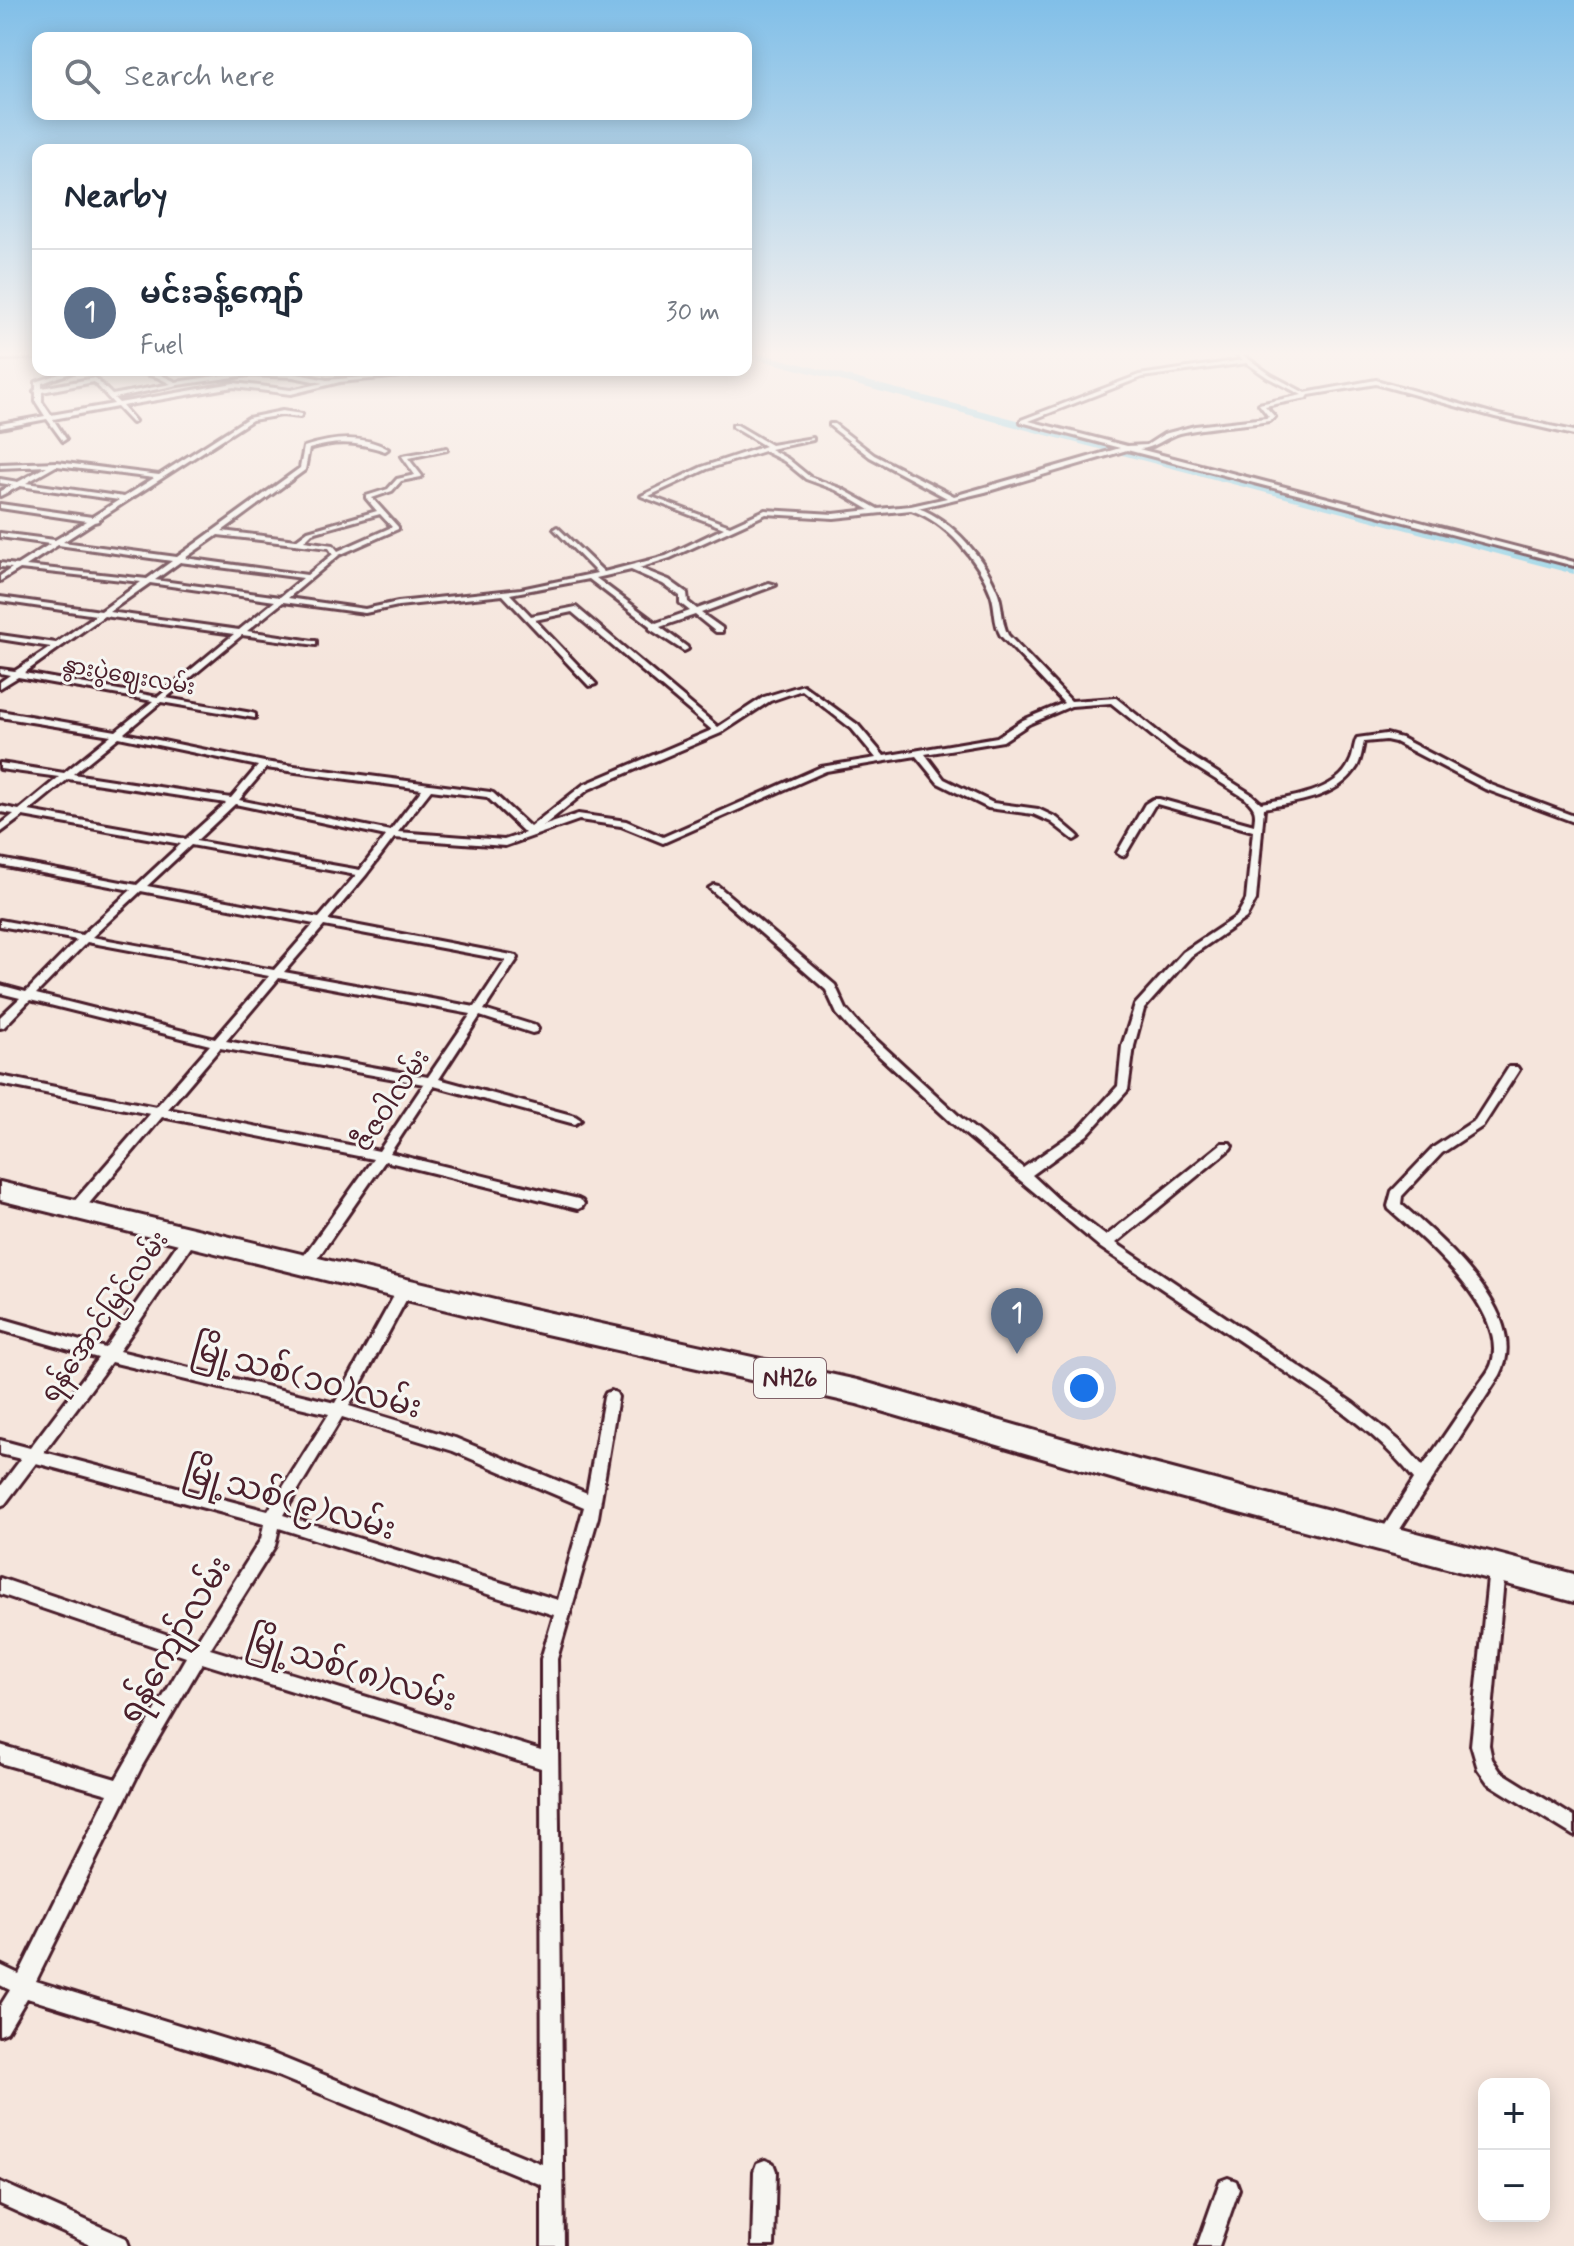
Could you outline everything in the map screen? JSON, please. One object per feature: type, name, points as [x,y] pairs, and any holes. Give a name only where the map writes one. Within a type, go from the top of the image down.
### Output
[{"type":"highway","name":"NH26","points":[[0,1191],[405,1289],[857,1392],[1138,1473],[1574,1588]]},
{"type":"street","points":[[0,579],[192,458]]},
{"type":"street","points":[[0,686],[297,475],[303,469],[305,458]]},
{"type":"street","points":[[0,830],[337,554],[396,528],[368,497],[390,490],[399,480],[419,476],[405,458]]},
{"type":"street","points":[[730,528],[644,496],[709,466],[735,458]]},
{"type":"street","points":[[783,458],[808,478],[838,489],[878,512]]},
{"type":"street","points":[[875,458],[953,498]]},
{"type":"street","points":[[0,565],[149,581],[365,611],[398,604],[504,592],[632,568],[668,557],[773,511],[834,516],[911,508],[1094,458]]},
{"type":"street","points":[[1153,458],[1574,564]]},
{"type":"street","points":[[0,466],[57,464],[162,477]]},
{"type":"street","points":[[0,494],[57,464]]},
{"type":"street","points":[[0,481],[127,499]]},
{"type":"street","points":[[0,506],[96,520]]},
{"type":"street","points":[[911,508],[931,516],[949,531],[981,567],[996,596],[997,622],[1006,636],[1069,704]]},
{"type":"street","points":[[298,542],[310,532],[380,512]]},
{"type":"street","points":[[557,529],[602,574]]},
{"type":"street","points":[[218,533],[331,546],[337,554]]},
{"type":"street","points":[[0,535],[309,577]]},
{"type":"street","points":[[632,568],[674,587],[684,595],[684,603],[719,630]]},
{"type":"street","points":[[591,577],[684,649]]},
{"type":"street","points":[[653,627],[772,585]]},
{"type":"street","points":[[504,592],[592,684]]},
{"type":"street","points":[[0,599],[313,643]]},
{"type":"street","points":[[528,619],[573,609],[718,731]]},
{"type":"street","points":[[0,637],[56,645]]},
{"type":"street","name":"နွားပွဲဈေးလမ်း","points":[[0,671],[252,716]]},
{"type":"street","points":[[530,832],[586,787],[718,731],[767,699],[803,687],[851,723],[869,740],[880,757]]},
{"type":"street","points":[[0,766],[233,801],[394,835],[505,843],[578,817],[623,823],[663,840],[824,769],[880,757],[1000,739],[1026,722],[1069,704],[1113,700],[1175,750],[1259,806],[1316,794],[1336,783],[1353,768],[1360,740],[1386,737],[1398,740],[1488,787],[1574,819]]},
{"type":"street","points":[[0,714],[119,734],[264,765],[490,795],[530,832]]},
{"type":"street","points":[[918,752],[941,781],[991,806],[1035,811],[1054,820],[1074,837]]},
{"type":"street","points":[[0,1024],[86,937],[233,801],[264,765]]},
{"type":"street","points":[[76,1209],[363,873],[429,786]]},
{"type":"street","points":[[1122,853],[1150,804],[1156,801],[1258,829]]},
{"type":"street","points":[[1023,1175],[1083,1132],[1124,1087],[1128,1046],[1139,1008],[1187,954],[1241,918],[1251,900],[1259,806]]},
{"type":"street","points":[[0,809],[363,873]]},
{"type":"street","points":[[0,862],[321,922]]},
{"type":"street","points":[[714,888],[831,988],[841,1011],[855,1027],[956,1120],[1106,1244],[1357,1413],[1408,1458],[1423,1478]]},
{"type":"street","name":"ဇီဇဝါလမ်း","points":[[305,1265],[382,1156],[513,958],[321,922]]},
{"type":"street","points":[[0,923],[476,1011],[532,1029]]},
{"type":"street","points":[[0,989],[31,994],[220,1044],[430,1081],[575,1120]]},
{"type":"street","points":[[1385,1538],[1498,1365],[1502,1341],[1494,1317],[1478,1292],[1427,1234],[1394,1206],[1396,1194],[1438,1150],[1479,1123],[1513,1070]]},
{"type":"street","points":[[0,1080],[382,1156],[578,1204]]},
{"type":"street","points":[[1106,1244],[1226,1146]]},
{"type":"street","name":"ရန်အောင်မြင်လမ်း","points":[[0,1499],[108,1355],[190,1237]]},
{"type":"street","name":"ရန်ကျော်လမ်း","points":[[0,2025],[24,1987],[120,1789],[198,1653],[269,1541],[272,1519],[339,1410],[405,1289]]},
{"type":"street","name":"မြို့သစ်(၁၀)လမ်း","points":[[0,1324],[108,1355],[339,1410],[455,1445],[593,1503]]},
{"type":"street","points":[[553,2246],[549,1659],[593,1503],[611,1397]]},
{"type":"street","name":"မြို့သစ်(၉)လမ်း","points":[[0,1447],[272,1519],[563,1610]]},
{"type":"street","points":[[1497,1568],[1480,1745],[1484,1763],[1508,1788],[1574,1827]]},
{"type":"street","name":"မြို့သစ်(၈)လမ်း","points":[[0,1586],[198,1653],[550,1762]]},
{"type":"street","points":[[0,1754],[120,1789]]},
{"type":"street","points":[[0,1975],[24,1987],[273,2064],[553,2179]]},
{"type":"street","points":[[763,2246],[765,2171]]},
{"type":"street","points":[[1208,2246],[1228,2189]]},
{"type":"street","points":[[0,2193],[118,2246]]},
{"type":"waterway","points":[[1148,458],[1574,569]]},
{"type":"place","name":"မင်းခန့်ကျော်","points":[[1017,1354]]}]
